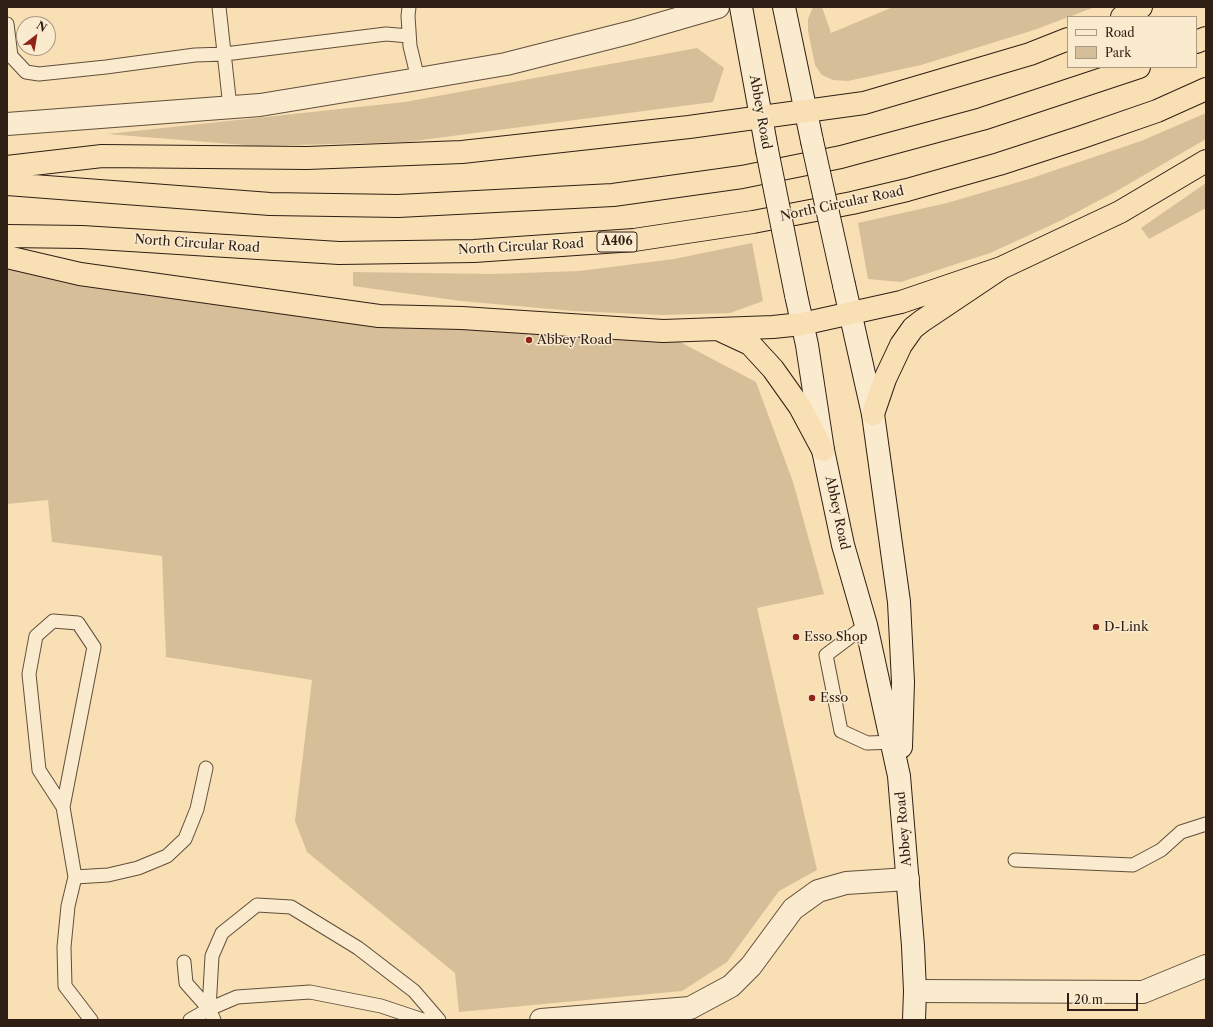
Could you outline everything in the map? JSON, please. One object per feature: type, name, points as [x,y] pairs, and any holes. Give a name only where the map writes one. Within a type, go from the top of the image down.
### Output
[{"type":"highway","points":[[1124,16],[1141,7]]},
{"type":"highway","points":[[7,167],[102,156],[307,158],[462,152],[761,117],[864,103],[1030,54],[1067,39]]},
{"type":"highway","points":[[7,184],[270,204],[391,206],[542,200],[613,195],[742,177],[841,157],[982,119],[1135,68]]},
{"type":"highway","name":"North Circular Road","points":[[7,236],[82,237],[340,253],[474,251],[634,240],[760,220],[908,190],[999,164],[1082,137],[1157,111],[1206,89]]},
{"type":"highway","points":[[7,257],[80,274],[379,316],[462,318],[663,331],[774,327],[802,324],[900,302],[1001,268],[1120,212],[1206,161]]},
{"type":"highway","points":[[873,414],[885,379],[901,345],[913,328],[1001,268]]},
{"type":"highway","points":[[718,329],[750,344],[773,369],[800,407],[823,450]]},
{"type":"street","points":[[7,124],[260,105],[418,79],[506,64],[626,34],[718,7]]},
{"type":"street","name":"Abbey Road","points":[[741,7],[767,150],[802,324],[823,450],[843,545],[897,743]]},
{"type":"street","points":[[784,7],[805,111],[873,414]]},
{"type":"street","name":"Abbey Road","points":[[873,414],[900,602],[904,682],[897,743],[915,991],[914,1020]]},
{"type":"street","points":[[541,1020],[690,1008],[731,986],[751,966],[793,909],[818,891],[846,883],[908,879]]},
{"type":"street","points":[[915,991],[1143,992],[1206,966]]},
{"type":"lane","points":[[219,7],[230,107]]},
{"type":"lane","points":[[409,7],[409,36],[418,79]]},
{"type":"lane","points":[[7,24],[11,56],[26,72],[39,74],[195,55],[225,54],[386,34],[409,36]]},
{"type":"lane","points":[[63,807],[39,770],[29,674],[36,636],[53,621],[78,623],[94,647],[63,807],[75,878],[68,906],[64,947],[65,986],[91,1020]]},
{"type":"lane","points":[[866,625],[826,655],[841,731],[867,743],[897,743]]},
{"type":"lane","points":[[75,878],[108,875],[138,868],[167,856],[184,839],[197,809],[206,768]]},
{"type":"lane","points":[[1014,860],[1133,865],[1161,850],[1181,832],[1206,824]]},
{"type":"lane","points":[[211,1015],[212,956],[222,933],[257,905],[291,908],[358,948],[414,991],[439,1020]]},
{"type":"lane","points":[[184,962],[186,984],[211,1015]]},
{"type":"lane","points":[[190,1020],[211,1015],[237,997],[310,992],[381,1006],[422,1020]]},
{"type":"green space","points":[[813,7],[822,7],[831,33],[893,7],[1095,7],[1071,16],[1067,16],[1067,18],[1034,30],[921,65],[848,81],[833,80],[822,75],[815,65],[808,31],[808,19]]},
{"type":"green space","points":[[697,48],[724,68],[713,102],[406,142],[257,146],[107,134],[405,102]]},
{"type":"green space","points":[[1206,113],[1206,139],[1115,192],[1062,220],[990,253],[901,282],[868,279],[858,223],[947,203],[1029,179],[1141,141]]},
{"type":"green space","points":[[1206,183],[1206,208],[1149,239],[1141,228]]},
{"type":"green space","points":[[752,243],[763,301],[730,313],[663,315],[573,311],[461,301],[353,286],[353,272],[493,274],[579,271],[674,259]]},
{"type":"green space","points":[[7,257],[306,306],[663,333],[756,382],[793,482],[824,594],[757,608],[817,870],[779,891],[727,962],[682,991],[459,1012],[455,973],[307,852],[295,821],[312,680],[166,657],[162,556],[52,542],[48,500],[7,504]]},
{"type":"place","name":"Abbey Road","points":[[529,340]]},
{"type":"place","name":"D-Link","points":[[1096,627]]},
{"type":"place","name":"Esso Shop","points":[[796,637]]},
{"type":"place","name":"Esso","points":[[812,698]]}]
